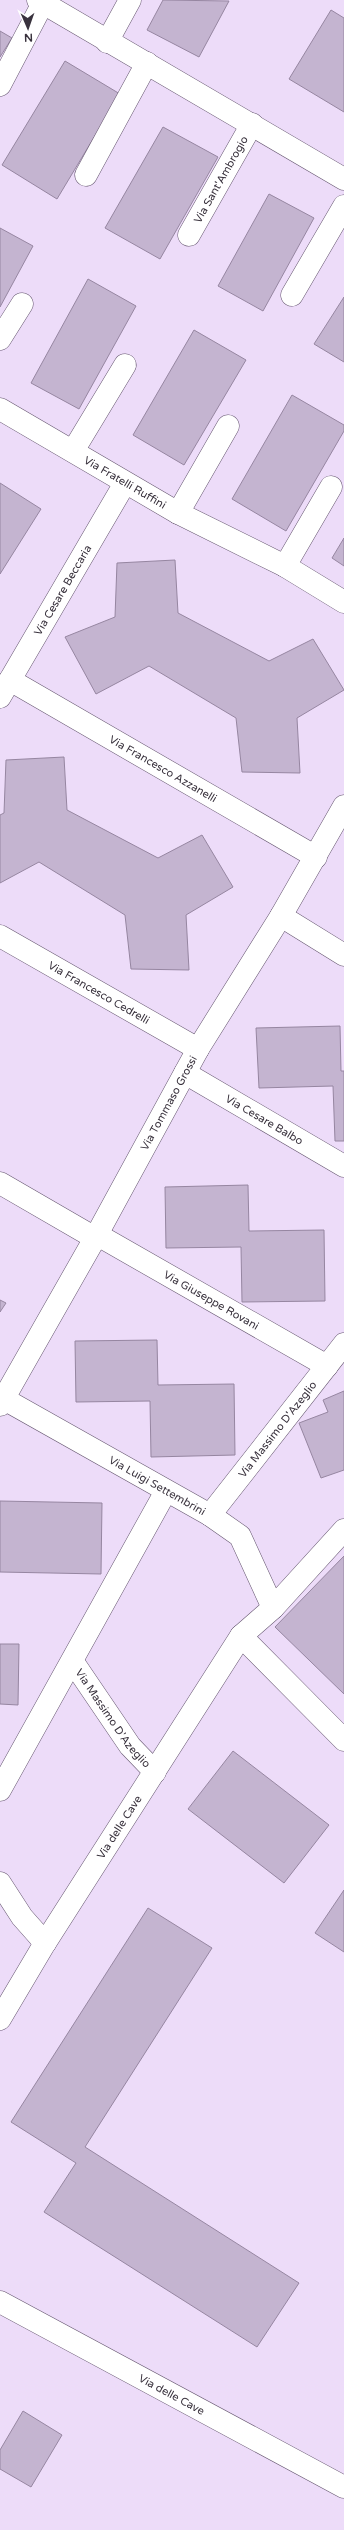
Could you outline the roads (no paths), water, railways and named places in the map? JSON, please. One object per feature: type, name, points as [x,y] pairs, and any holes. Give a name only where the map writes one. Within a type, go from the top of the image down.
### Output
[{"type":"street","points":[[107,42],[130,0]]},
{"type":"street","name":"Via Sant'Ambrogio","points":[[0,85],[41,1],[107,42],[147,63],[344,178]]},
{"type":"street","points":[[86,175],[147,63]]},
{"type":"street","name":"Via Sant'Ambrogio","points":[[189,235],[252,124]]},
{"type":"street","points":[[292,295],[344,206]]},
{"type":"street","points":[[0,339],[22,304]]},
{"type":"street","name":"Via Fratelli Ruffini","points":[[73,451],[125,365]]},
{"type":"street","name":"Via Fratelli Ruffini","points":[[0,410],[178,513],[285,566],[344,602]]},
{"type":"street","name":"Via Fratelli Ruffini","points":[[178,513],[228,426]]},
{"type":"street","name":"Via Cesare Beccaria","points":[[5,688],[125,483]]},
{"type":"street","points":[[285,566],[331,487]]},
{"type":"street","name":"Via Francesco Azzanelli","points":[[5,688],[316,857]]},
{"type":"street","name":"Via Tommaso Grossi","points":[[2,1402],[96,1236],[184,1073],[281,916],[344,806]]},
{"type":"street","points":[[281,916],[344,955]]},
{"type":"street","name":"Via Francesco Cedrelli","points":[[0,936],[198,1049]]},
{"type":"street","name":"Via Cesare Balbo","points":[[184,1073],[344,1166]]},
{"type":"street","name":"Via Giuseppe Rovani","points":[[0,1182],[327,1366]]},
{"type":"street","name":"Via Massimo D'Azeglio","points":[[210,1515],[344,1344]]},
{"type":"street","name":"Via Luigi Settembrini","points":[[2,1402],[210,1515],[240,1536],[273,1608]]},
{"type":"street","name":"Via Massimo D'Azeglio","points":[[0,1790],[73,1662],[166,1491]]},
{"type":"street","name":"Via delle Cave","points":[[0,2018],[45,1943],[241,1636],[273,1608],[344,1530]]},
{"type":"street","points":[[241,1636],[344,1740]]},
{"type":"street","name":"Via Massimo D'Azeglio","points":[[73,1662],[130,1746],[155,1772]]},
{"type":"street","points":[[0,1883],[22,1917],[45,1943]]},
{"type":"street","name":"Via delle Cave","points":[[0,2302],[344,2487]]}]
